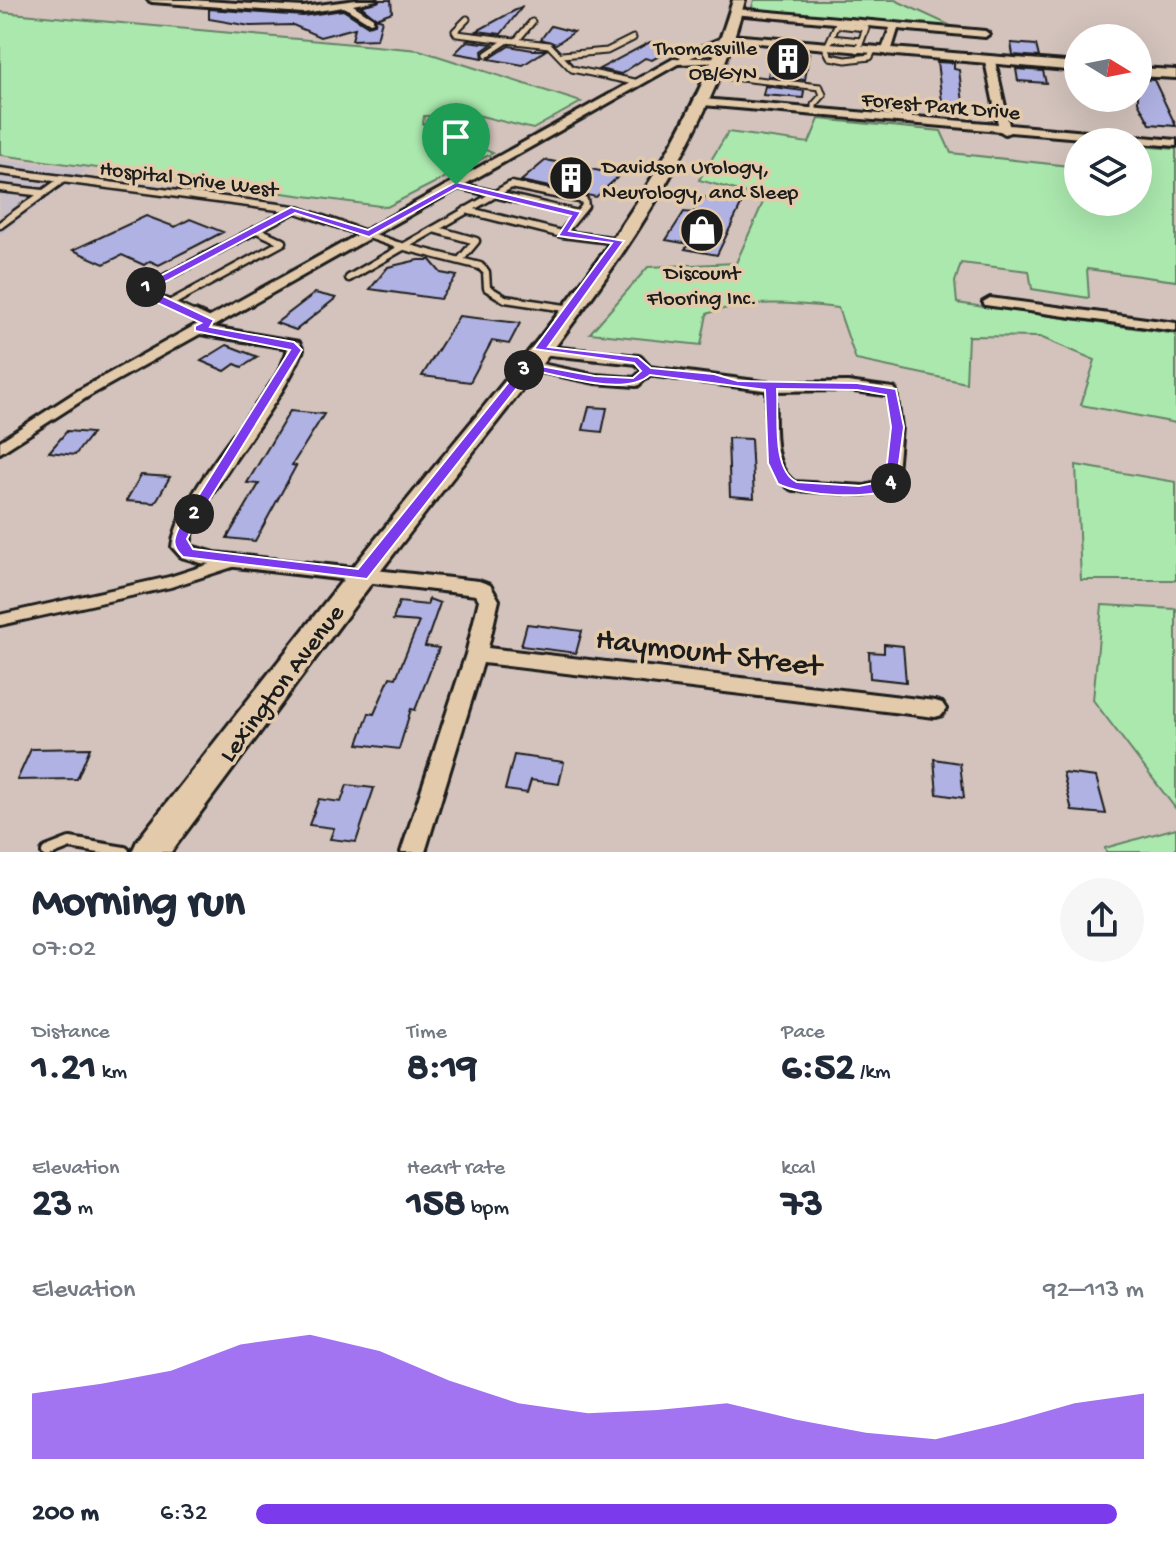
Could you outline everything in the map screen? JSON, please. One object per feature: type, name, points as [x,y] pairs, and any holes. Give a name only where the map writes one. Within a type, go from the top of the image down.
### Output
[{"type":"main road","name":"Lexington Avenue","points":[[150,852],[362,575],[572,309],[669,167],[703,102],[738,6]]},
{"type":"street","points":[[152,0],[280,10],[348,6],[373,0]]},
{"type":"street","points":[[348,6],[370,20]]},
{"type":"street","points":[[738,6],[985,34]]},
{"type":"street","points":[[886,52],[895,26]]},
{"type":"street","points":[[676,61],[721,58],[829,42],[860,45],[873,51],[1064,66]]},
{"type":"street","points":[[0,448],[84,393],[676,61],[721,58]]},
{"type":"street","points":[[990,61],[1005,131]]},
{"type":"street","points":[[1152,73],[1176,74]]},
{"type":"street","name":"Forest Park Drive","points":[[703,102],[1005,131],[1176,143]]},
{"type":"street","points":[[990,302],[1176,327]]},
{"type":"street","points":[[204,326],[294,345],[296,350],[220,468],[180,539],[181,547],[188,554],[483,590],[489,600],[476,654],[413,852]]},
{"type":"street","name":"Haymount Street","points":[[476,654],[935,709]]},
{"type":"lane","points":[[467,19],[455,31],[457,34],[549,45],[562,55],[572,69],[639,83]]},
{"type":"lane","points":[[516,41],[532,22]]},
{"type":"lane","points":[[860,45],[866,28],[837,25],[829,42],[830,57],[846,60],[870,57],[873,51]]},
{"type":"lane","points":[[562,55],[607,51],[633,38]]},
{"type":"lane","points":[[487,54],[508,40]]},
{"type":"lane","points":[[721,58],[820,87],[823,95],[814,105],[814,113]]},
{"type":"lane","name":"Hospital Drive West","points":[[0,171],[294,209],[405,247],[461,259]]},
{"type":"lane","points":[[0,225],[62,180]]},
{"type":"lane","points":[[456,185],[578,214]]},
{"type":"lane","points":[[349,278],[511,185],[584,200],[585,206],[562,234]]},
{"type":"lane","points":[[0,188],[44,193]]},
{"type":"lane","points":[[204,326],[144,292],[145,288],[294,209]]},
{"type":"lane","points":[[466,210],[562,234],[619,241]]},
{"type":"lane","points":[[434,229],[476,241],[461,259],[486,272],[487,288],[492,294],[572,309]]},
{"type":"lane","points":[[169,304],[283,242],[257,230]]},
{"type":"lane","points":[[534,357],[595,379],[636,382],[648,371]]},
{"type":"lane","points":[[534,357],[638,360],[648,371],[771,387],[857,386],[892,392],[897,427],[892,483],[883,489],[859,490],[794,487],[783,481],[775,463],[771,387]]},
{"type":"lane","points":[[0,620],[170,582],[235,561]]},
{"type":"lane","points":[[47,852],[70,843],[124,852]]},
{"type":"shaded area","points":[[0,160],[88,169],[0,235]]},
{"type":"green space","points":[[754,0],[895,0],[960,30],[751,11]]},
{"type":"green space","points":[[0,12],[419,50],[581,102],[533,129],[477,115],[424,116],[423,124],[493,153],[387,207],[0,155]]},
{"type":"green space","points":[[819,119],[941,131],[951,153],[1064,165],[1064,216],[1152,216],[1152,147],[1176,149],[1176,281],[1087,269],[1089,298],[1032,289],[1029,271],[961,263],[955,282],[957,303],[1176,334],[1176,423],[1081,405],[1095,360],[1040,337],[968,336],[966,383],[856,360],[838,308],[772,304],[722,309],[707,314],[701,345],[590,333],[648,267],[736,263],[765,198],[699,180],[728,132],[809,143]]},
{"type":"green space","points":[[1076,465],[1176,482],[1176,580],[1081,580]]},
{"type":"green space","points":[[1102,605],[1176,609],[1176,809],[1093,700]]},
{"type":"green space","points":[[1176,828],[1176,852],[1106,852],[1105,848]]},
{"type":"building","points":[[391,0],[392,12],[376,18],[361,6]]},
{"type":"building","points":[[523,6],[501,34],[477,31]]},
{"type":"building","points":[[209,9],[303,16],[343,10],[368,26],[375,24],[376,18],[382,20],[377,39],[352,40],[355,28],[320,37],[293,25],[250,26],[209,19]]},
{"type":"building","points":[[551,26],[574,32],[556,44],[541,39]]},
{"type":"building","points":[[467,41],[492,44],[482,51],[483,58],[455,53]]},
{"type":"building","points":[[650,42],[674,48],[652,60],[645,58],[621,74],[599,69]]},
{"type":"building","points":[[1011,43],[1036,45],[1039,57],[1013,55]]},
{"type":"building","points":[[509,46],[546,50],[523,65],[489,59]]},
{"type":"building","points":[[773,51],[809,54],[805,80],[768,76]]},
{"type":"building","points":[[937,62],[954,63],[954,69],[959,70],[964,111],[943,109]]},
{"type":"building","points":[[1016,69],[1043,71],[1046,83],[1018,81]]},
{"type":"building","points":[[1154,80],[1176,126],[1150,124],[1143,112],[1152,112]]},
{"type":"building","points":[[765,86],[804,91],[803,98],[763,95]]},
{"type":"building","name":"Davidson Urology, Neurology, and Sleep","points":[[546,160],[620,175],[596,197],[521,181]]},
{"type":"building","name":"Discount Flooring Inc.","points":[[702,197],[742,203],[717,255],[685,249],[689,244],[666,240],[684,212],[693,213]]},
{"type":"building","points":[[146,216],[175,227],[190,219],[223,232],[159,265],[150,261],[144,265],[122,255],[104,264],[73,250]]},
{"type":"building","points":[[430,260],[441,273],[457,276],[440,299],[370,289],[388,267]]},
{"type":"building","points":[[315,293],[336,298],[296,330],[276,323]]},
{"type":"building","points":[[459,316],[520,323],[509,344],[492,341],[470,382],[422,376]]},
{"type":"building","points":[[227,345],[258,357],[242,367],[235,364],[225,371],[201,361]]},
{"type":"building","points":[[589,407],[607,408],[602,432],[583,430]]},
{"type":"building","points":[[290,411],[324,414],[292,465],[296,466],[255,541],[227,538],[259,484],[247,483]]},
{"type":"building","points":[[67,431],[92,433],[75,455],[49,452]]},
{"type":"building","points":[[728,438],[751,439],[754,498],[730,496]]},
{"type":"building","points":[[141,475],[170,477],[155,503],[126,501]]},
{"type":"building","points":[[429,599],[440,603],[425,646],[439,648],[415,710],[411,709],[399,749],[358,744],[369,713],[374,714],[390,677],[396,678],[419,622],[393,620],[399,602],[427,605]]},
{"type":"building","points":[[527,624],[582,631],[576,653],[521,646]]},
{"type":"building","points":[[884,644],[903,646],[906,682],[870,678],[869,652],[884,653]]},
{"type":"building","points":[[90,748],[77,779],[17,780],[31,749]]},
{"type":"building","points":[[514,755],[564,762],[559,784],[531,780],[527,793],[505,790]]},
{"type":"building","points":[[934,759],[960,763],[964,798],[937,794]]},
{"type":"building","points":[[1063,773],[1096,777],[1106,814],[1072,811]]},
{"type":"building","points":[[347,785],[374,788],[356,842],[330,839],[334,828],[309,825],[319,799],[341,802]]},
{"type":"place","name":"Thomasville OB/GYN","points":[[788,59]]},
{"type":"place","name":"Davidson Urology, Neurology, and Sleep","points":[[571,178]]},
{"type":"place","name":"Discount Flooring Inc.","points":[[702,230]]},
{"type":"route","points":[[456,185],[369,234],[294,209],[275,222],[145,288],[144,292],[210,322],[199,329],[294,345],[296,350],[295,357],[220,468],[187,525],[180,539],[181,547],[188,554],[362,575],[528,365],[595,379],[636,382],[648,371],[714,378],[738,385],[771,387],[775,463],[783,481],[794,487],[859,490],[883,489],[892,483],[897,427],[892,392],[857,386],[801,388],[738,385],[714,378],[648,371],[638,360],[540,349],[619,241],[562,234],[578,214],[516,202],[456,185]]}]
